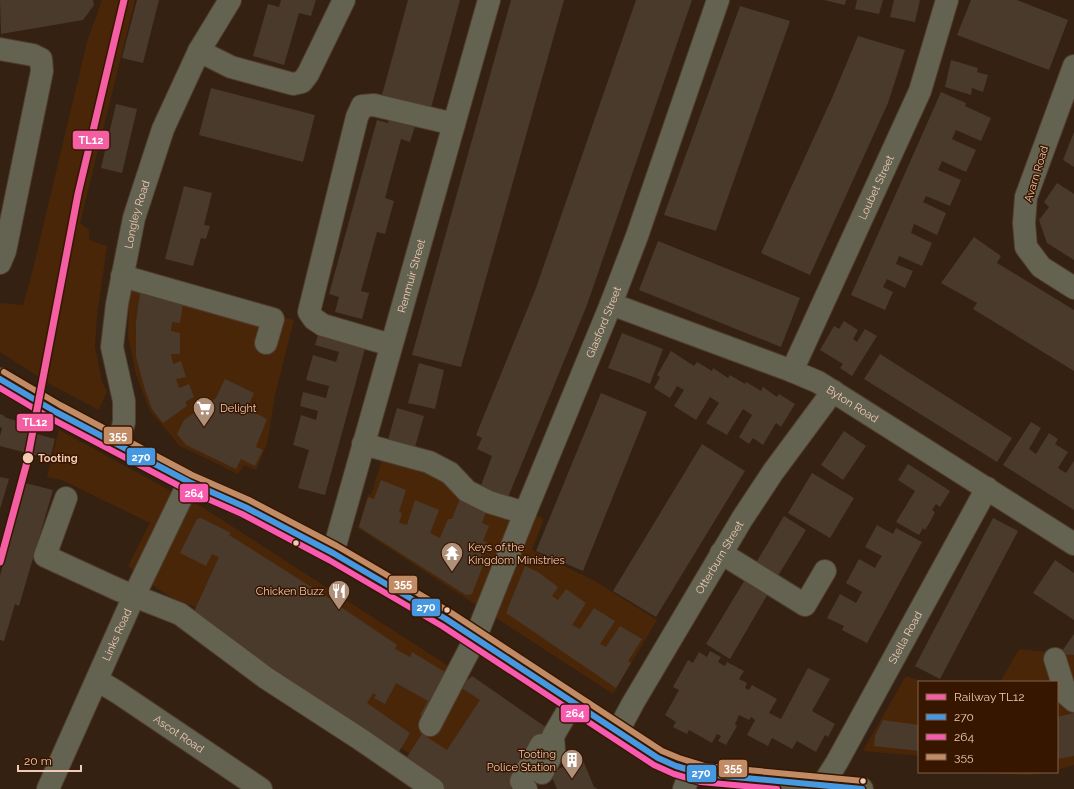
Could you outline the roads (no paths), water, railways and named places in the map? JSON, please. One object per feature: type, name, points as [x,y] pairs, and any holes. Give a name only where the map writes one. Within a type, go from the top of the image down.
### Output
[{"type":"main road","points":[[2,380],[56,412],[189,482],[245,507],[333,553],[475,638],[658,758],[676,766],[687,780],[703,774],[821,787],[862,789]]},
{"type":"street","name":"Longley Road","points":[[119,444],[124,422],[124,401],[112,347],[117,304],[134,218],[163,129],[199,51],[230,0]]},
{"type":"street","points":[[199,51],[231,67],[293,84],[302,82],[308,74],[344,0]]},
{"type":"street","name":"Renmuir Street","points":[[333,553],[489,0]]},
{"type":"street","name":"Glasford Street","points":[[430,725],[475,638],[611,304],[637,236],[718,0]]},
{"type":"street","name":"Loubet Street","points":[[792,371],[920,91],[947,0]]},
{"type":"street","points":[[0,49],[33,55],[41,59],[42,71],[5,251],[0,263]]},
{"type":"street","name":"Avarn Road","points":[[1074,66],[1026,197],[1024,223],[1026,247],[1041,267],[1074,288]]},
{"type":"street","points":[[391,344],[323,325],[314,320],[309,312],[357,117],[362,106],[374,105],[454,124]]},
{"type":"street","points":[[122,276],[273,319],[266,343]]},
{"type":"street","name":"Byton Road","points":[[611,304],[818,382],[1074,544]]},
{"type":"street","name":"Otterburn Street","points":[[618,731],[721,553],[773,472],[833,391]]},
{"type":"street","points":[[363,444],[429,462],[450,473],[467,491],[489,502],[525,513]]},
{"type":"street","name":"Links Road","points":[[48,789],[134,596],[189,482]]},
{"type":"street","name":"Stella Road","points":[[821,787],[987,488]]},
{"type":"street","points":[[66,498],[45,556],[134,596],[180,614],[266,678],[360,739],[433,789]]},
{"type":"street","points":[[721,553],[806,605],[825,571]]},
{"type":"street","points":[[1055,659],[1066,694],[1074,701]]},
{"type":"street","name":"Ascot Road","points":[[97,680],[260,789]]},
{"type":"street","points":[[526,789],[521,781],[542,743],[553,736],[573,702]]},
{"type":"street","points":[[542,773],[554,751],[553,736]]},
{"type":"rail line","name":"TL12","points":[[0,562],[27,462],[78,194],[124,0]]},
{"type":"place","name":"Delight","points":[[204,428]]},
{"type":"place","name":"Tooting","points":[[28,458]]},
{"type":"place","name":"Keys of the Kingdom Ministries","points":[[452,572]]},
{"type":"place","name":"Chicken Buzz","points":[[339,610]]},
{"type":"place","name":"Tooting Police Station","points":[[572,780]]}]
